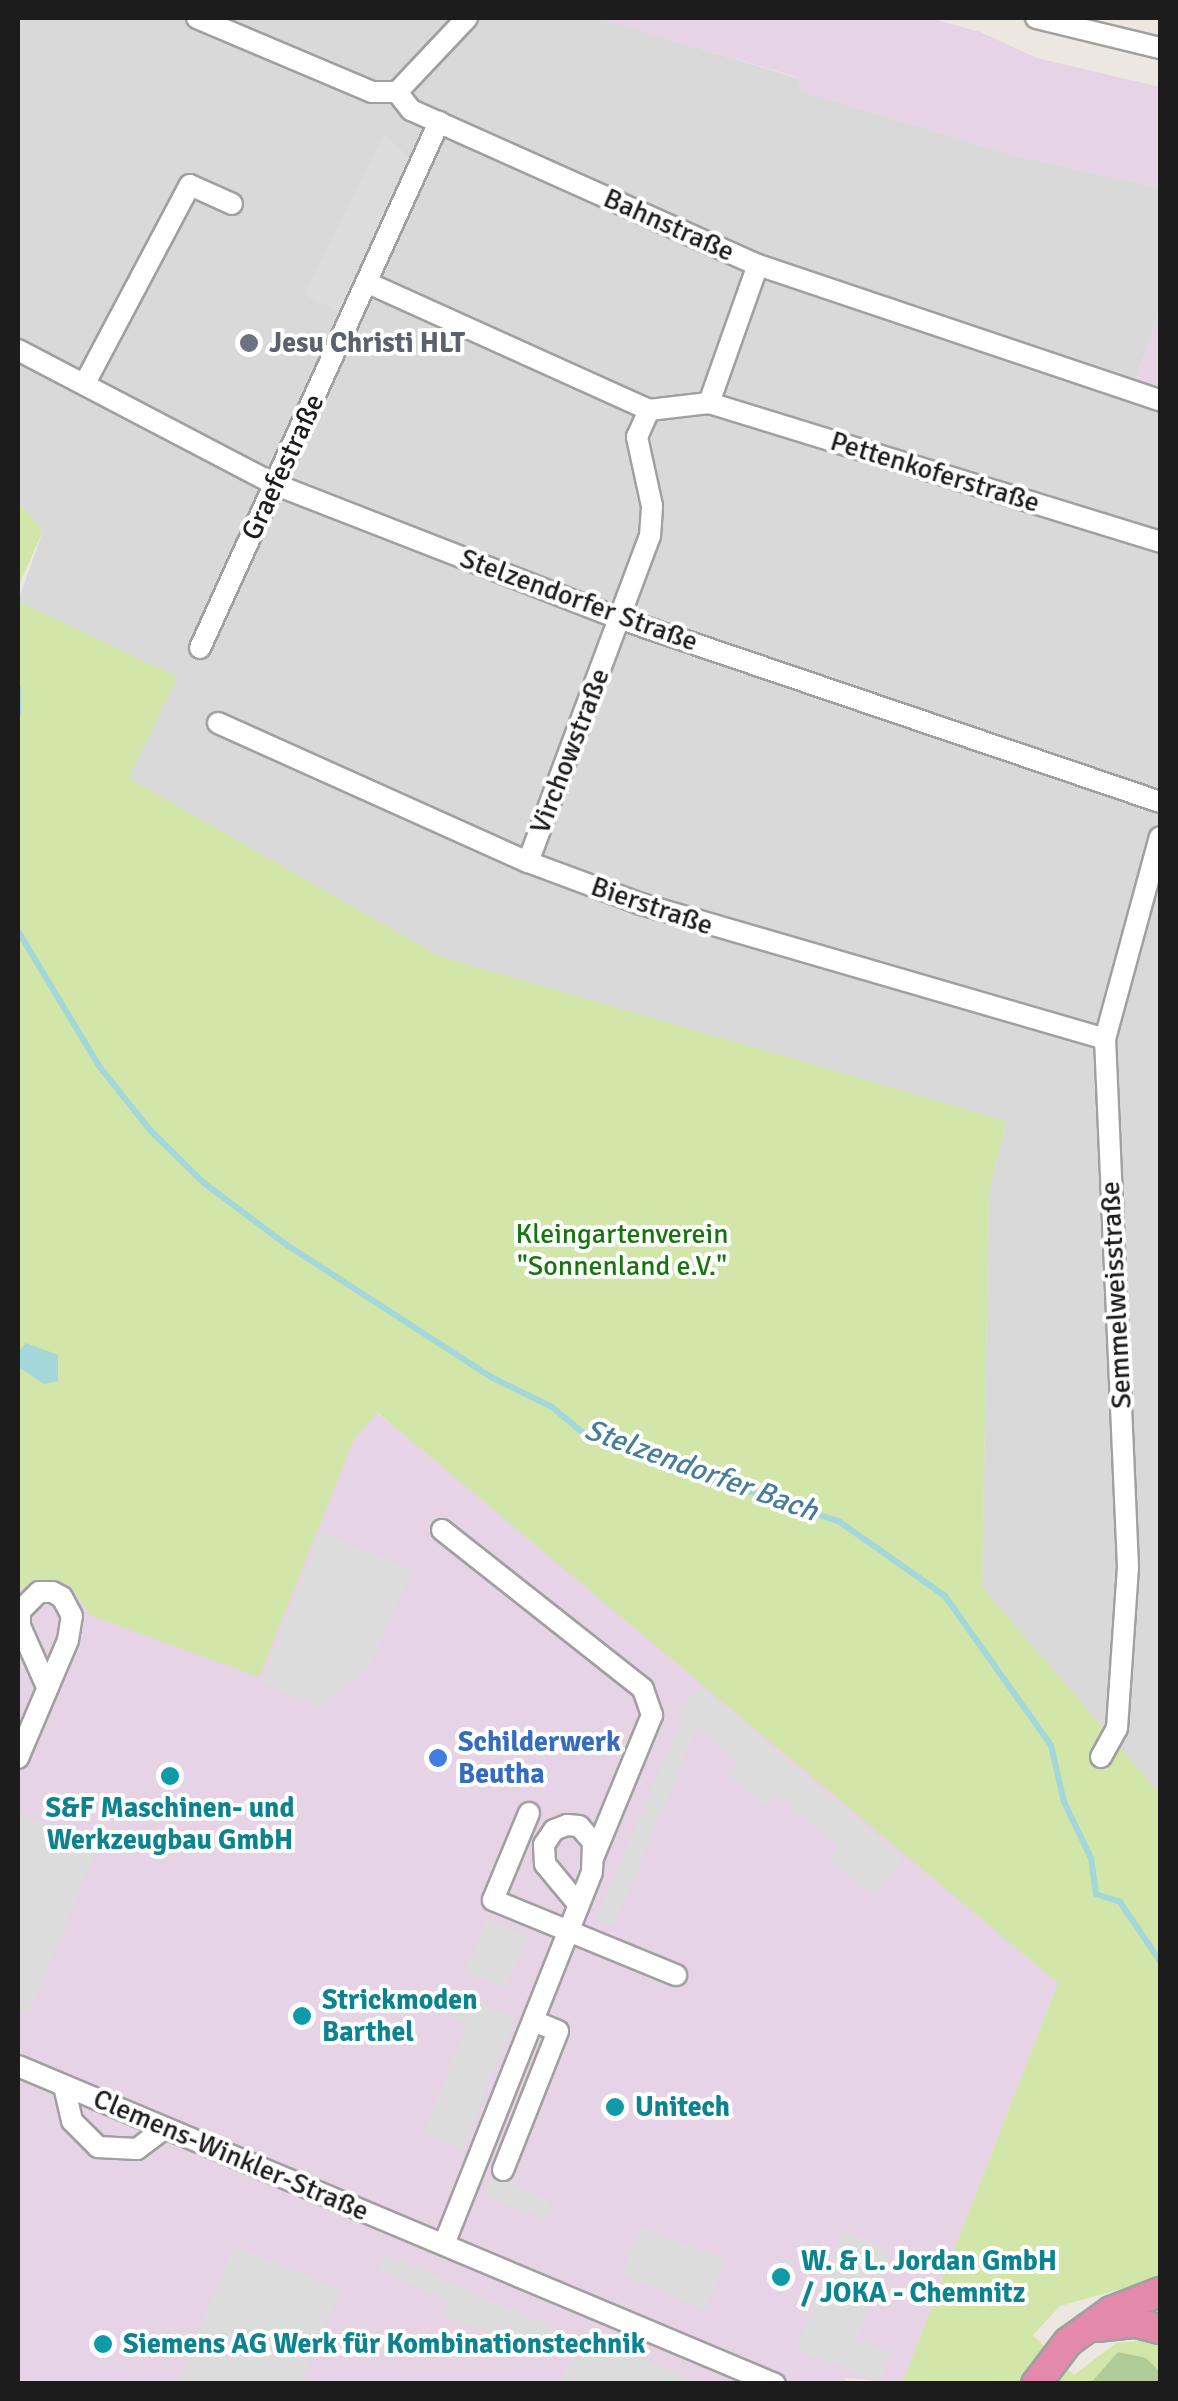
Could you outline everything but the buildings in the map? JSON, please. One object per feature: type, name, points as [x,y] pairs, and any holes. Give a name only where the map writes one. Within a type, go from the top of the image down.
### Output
[{"type":"highway","points":[[1036,2384],[1086,2329],[1160,2292]]},
{"type":"highway","points":[[1086,2329],[1136,2322],[1160,2329]]},
{"type":"street","name":"Bahnstraße","points":[[197,18],[372,92],[397,92],[411,110],[758,265],[1160,400]]},
{"type":"street","points":[[397,92],[467,18]]},
{"type":"street","points":[[1036,18],[1160,48]]},
{"type":"street","name":"Graefestraße","points":[[200,648],[368,284],[438,122]]},
{"type":"street","points":[[85,383],[190,185],[232,204]]},
{"type":"street","points":[[368,284],[650,410],[709,403],[758,265]]},
{"type":"street","name":"Stelzendorfer Straße","points":[[18,350],[274,484],[621,618],[1160,802]]},
{"type":"street","name":"Pettenkoferstraße","points":[[709,403],[1160,542]]},
{"type":"street","name":"Virchowstraße","points":[[528,862],[650,536],[652,506],[638,437],[650,410]]},
{"type":"street","name":"Bierstraße","points":[[218,723],[528,862],[745,937],[1105,1039]]},
{"type":"street","name":"Semmelweisstraße","points":[[1101,1757],[1117,1728],[1128,1567],[1105,1039],[1160,837]]},
{"type":"street","points":[[442,1530],[643,1689],[652,1715],[444,2244]]},
{"type":"street","points":[[18,1758],[47,1687]]},
{"type":"street","points":[[529,1813],[492,1900],[676,1975]]},
{"type":"street","points":[[579,1905],[551,1874],[544,1845],[554,1830],[579,1826],[594,1856]]},
{"type":"street","points":[[504,2170],[558,2031],[533,2021]]},
{"type":"street","name":"Clemens-Winkler-Straße","points":[[18,2066],[775,2384]]},
{"type":"street","points":[[64,2086],[72,2121],[98,2147],[137,2149],[165,2128]]},
{"type":"shaded area","points":[[18,18],[600,18],[797,78],[801,91],[1010,154],[1160,188],[1160,308],[1133,390],[1160,400],[1160,1794],[982,1587],[989,1192],[1007,1121],[439,956],[128,778],[177,677],[18,601],[43,531],[18,502]]},
{"type":"shaded area","points":[[598,18],[930,18],[980,32],[1037,58],[1160,87],[1160,188],[1010,154],[801,91],[796,77]]},
{"type":"shaded area","points":[[384,134],[410,158],[340,312],[304,295]]},
{"type":"shaded area","points":[[1160,308],[1160,400],[1133,391]]},
{"type":"shaded area","points":[[376,1412],[692,1667],[1058,1983],[902,2383],[846,2378],[843,2384],[18,2384],[18,1591],[34,1580],[70,1584],[353,1441]]},
{"type":"shaded area","points":[[321,1532],[412,1570],[371,1665],[319,1706],[261,1682]]},
{"type":"shaded area","points":[[700,1686],[903,1859],[874,1896],[828,1860],[838,1847],[776,1795],[765,1806],[726,1773],[735,1760],[697,1727],[614,1925],[596,1918],[682,1719],[677,1714]]},
{"type":"shaded area","points":[[18,1814],[98,1845],[29,2013],[18,2009]]},
{"type":"shaded area","points":[[486,1919],[528,1935],[505,1989],[465,1972]]},
{"type":"shaded area","points":[[438,1986],[515,2018],[463,2149],[423,2134],[467,2024],[429,2008]]},
{"type":"shaded area","points":[[490,2176],[551,2201],[544,2218],[483,2195]]},
{"type":"shaded area","points":[[641,2226],[725,2260],[705,2309],[622,2275]]},
{"type":"shaded area","points":[[844,2230],[891,2250],[857,2339],[889,2352],[879,2382],[796,2349]]},
{"type":"shaded area","points":[[234,2245],[340,2290],[301,2383],[178,2383]]},
{"type":"shaded area","points":[[385,2254],[555,2328],[543,2357],[443,2315],[449,2300],[380,2271]]},
{"type":"shaded area","points":[[580,2333],[700,2383],[560,2383]]},
{"type":"green space","points":[[18,502],[43,531],[18,587]]},
{"type":"green space","name":"Kleingartenverein \"Sonnenland e.V.\"","points":[[18,601],[177,677],[129,778],[439,956],[1007,1121],[989,1192],[982,1587],[1160,1794],[1160,2278],[1060,2306],[1033,2335],[1074,2375],[1116,2343],[1150,2340],[1160,2347],[1160,2383],[902,2383],[1058,1983],[377,1412],[353,1441],[259,1677],[90,1615],[69,1584],[34,1580],[18,1591]]},
{"type":"green space","points":[[1118,2352],[1146,2358],[1160,2372],[1160,2383],[1091,2383]]},
{"type":"water","points":[[26,1343],[58,1355],[58,1381],[44,1384],[20,1368],[18,1352]]},
{"type":"waterway","name":"Stelzendorfer Bach","points":[[18,688],[18,713]]},
{"type":"waterway","name":"Stelzendorfer Bach","points":[[18,931],[99,1066],[150,1130],[204,1183],[287,1245],[491,1377],[552,1407],[588,1437],[840,1522],[945,1596],[1051,1745],[1064,1802],[1091,1858],[1096,1894],[1120,1902],[1160,1961]]},
{"type":"place","name":"Jesu Christi HLT","points":[[249,343]]},
{"type":"place","name":"Schilderwerk Beutha","points":[[438,1758]]},
{"type":"place","name":"S&F Maschinen- und Werkzeugbau GmbH","points":[[170,1776]]},
{"type":"place","name":"Strickmoden Barthel","points":[[302,2016]]},
{"type":"place","name":"Unitech","points":[[615,2107]]},
{"type":"place","name":"W. & L. Jordan GmbH / JOKA - Chemnitz","points":[[781,2277]]},
{"type":"place","name":"Siemens AG Werk für Kombinationstechnik","points":[[103,2344]]}]
